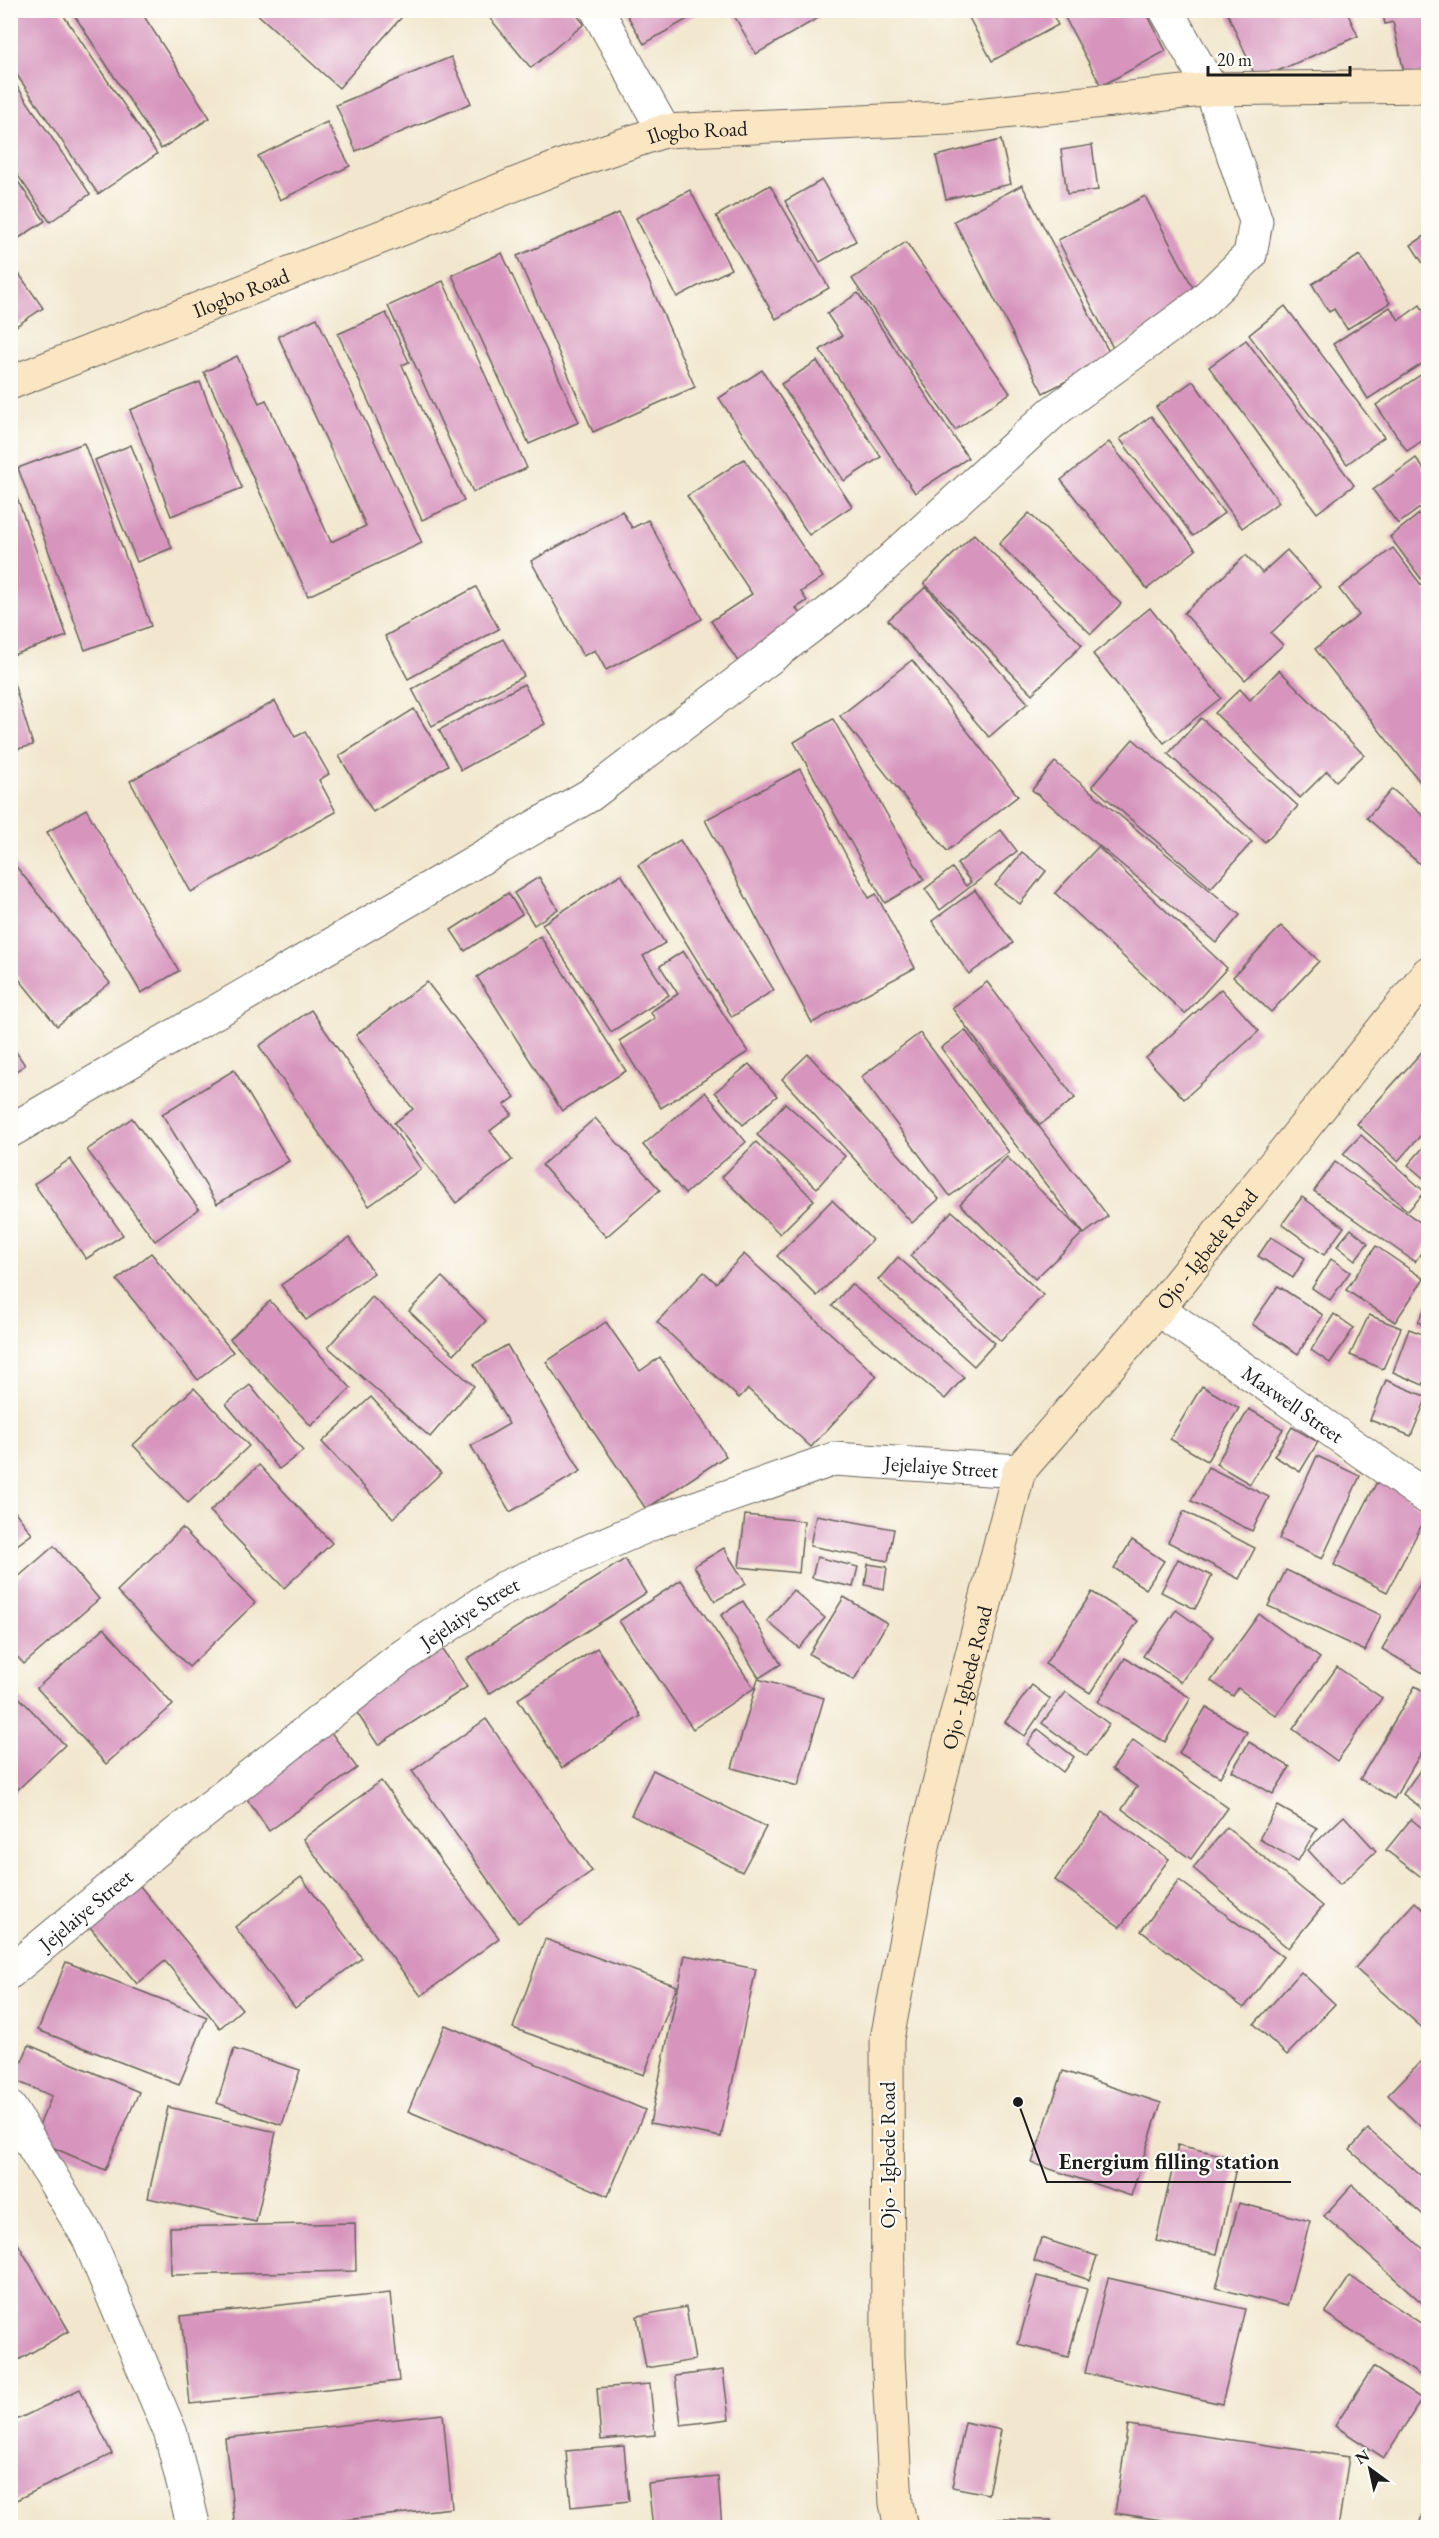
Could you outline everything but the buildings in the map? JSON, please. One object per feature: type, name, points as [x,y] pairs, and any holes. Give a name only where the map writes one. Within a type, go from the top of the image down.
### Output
[{"type":"main road","name":"Ilogbo Road","points":[[10,383],[564,165],[664,131],[949,118],[1211,89],[1428,86]]},
{"type":"main road","name":"Ojo - Igbede Road","points":[[901,2528],[896,2503],[888,2356],[886,2039],[924,1842],[1019,1471],[1158,1309],[1428,973]]},
{"type":"street","points":[[597,10],[664,131]]},
{"type":"street","points":[[10,1131],[590,795],[857,591],[1053,412],[1200,304],[1250,255],[1257,221],[1211,89],[1166,10]]},
{"type":"street","name":"Maxwell Street","points":[[1158,1309],[1428,1498]]},
{"type":"street","name":"Jejelaiye Street","points":[[10,1972],[176,1834],[381,1673],[504,1588],[658,1521],[834,1459],[1019,1471]]},
{"type":"street","points":[[10,2108],[88,2237],[171,2434],[194,2528]]},
{"type":"place","name":"Energium filling station","points":[[1018,2102]]}]
